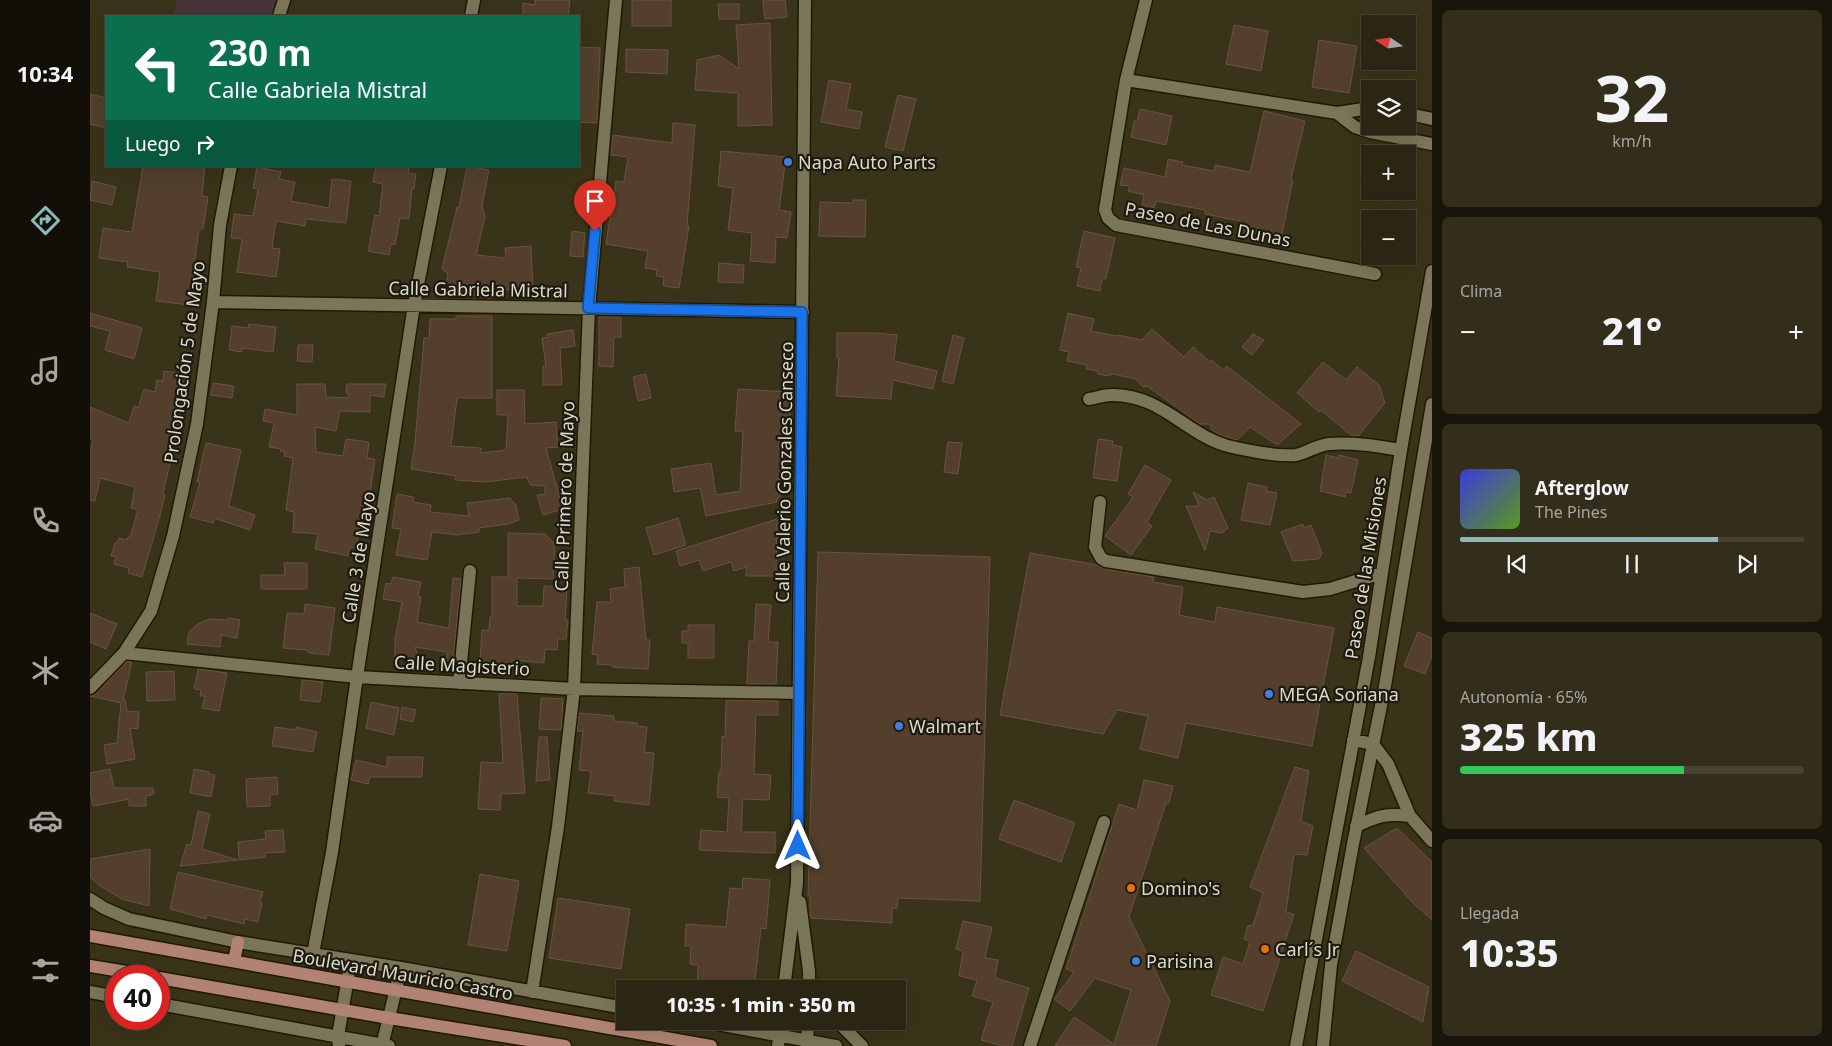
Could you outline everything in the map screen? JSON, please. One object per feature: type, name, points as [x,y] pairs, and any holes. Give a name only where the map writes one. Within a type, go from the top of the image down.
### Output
[{"type":"main road","name":"Boulevard Mauricio Castro","points":[[90,936],[711,1046]]},
{"type":"main road","points":[[234,961],[238,942]]},
{"type":"main road","points":[[90,966],[105,968]]},
{"type":"main road","points":[[170,980],[565,1046]]},
{"type":"street","points":[[279,15],[284,0]]},
{"type":"street","points":[[471,15],[474,0]]},
{"type":"street","name":"Calle Primero de Mayo","points":[[532,992],[558,827],[574,689],[588,308],[616,0]]},
{"type":"street","name":"Calle Valerio Gonzales Canseco","points":[[797,884],[805,0]]},
{"type":"street","name":"Paseo de Las Dunas","points":[[1146,0],[1126,80],[1105,210],[1108,218],[1116,225],[1375,274]]},
{"type":"street","points":[[1126,80],[1337,113],[1361,109]]},
{"type":"street","points":[[1337,113],[1355,127],[1432,144]]},
{"type":"street","points":[[1416,116],[1432,119]]},
{"type":"street","name":"Prolongación 5 de Mayo","points":[[90,688],[124,653],[150,611],[174,536],[197,424],[220,225],[231,167]]},
{"type":"street","name":"Calle 3 de Mayo","points":[[313,954],[334,842],[357,677],[414,305],[442,167]]},
{"type":"street","name":"Paseo de las Misiones","points":[[1296,1046],[1369,657],[1401,450],[1432,271]]},
{"type":"street","name":"Calle Gabriela Mistral","points":[[212,302],[802,312]]},
{"type":"street","points":[[1089,399],[1110,395],[1132,397],[1148,402],[1156,405],[1208,439],[1231,447],[1283,455],[1298,455],[1326,444],[1340,443],[1372,445],[1401,450]]},
{"type":"street","points":[[1323,1046],[1331,965],[1428,454],[1432,404]]},
{"type":"street","points":[[1100,502],[1095,547],[1101,558],[1106,561],[1303,592],[1330,589],[1382,573]]},
{"type":"street","points":[[459,683],[470,571]]},
{"type":"street","name":"Calle Magisterio","points":[[124,653],[357,677],[574,689],[799,693]]},
{"type":"street","points":[[1353,740],[1373,744],[1388,764],[1410,816],[1432,841]]},
{"type":"street","points":[[1356,826],[1383,815],[1410,816]]},
{"type":"street","points":[[1030,1046],[1104,822]]},
{"type":"street","points":[[797,884],[809,980]]},
{"type":"street","points":[[785,980],[797,884]]},
{"type":"street","points":[[90,899],[129,920],[238,942],[401,968],[616,1006]]},
{"type":"street","points":[[338,1041],[351,960]]},
{"type":"street","points":[[170,1006],[338,1041],[384,1046],[401,968]]},
{"type":"street","points":[[809,971],[813,980]]},
{"type":"street","points":[[90,992],[105,995]]},
{"type":"street","points":[[736,1030],[778,1041],[836,1046]]},
{"type":"street","points":[[807,1044],[808,1030]]},
{"type":"street","points":[[846,1030],[862,1046]]},
{"type":"shaded area","points":[[177,0],[279,0],[274,15],[173,15]]},
{"type":"building","points":[[535,0],[570,0],[568,15],[523,15],[523,3],[535,5]]},
{"type":"building","points":[[632,0],[671,0],[671,26],[632,26]]},
{"type":"building","points":[[763,0],[785,0],[787,17],[765,19]]},
{"type":"building","points":[[718,4],[739,4],[739,19],[719,19]]},
{"type":"building","points":[[770,23],[772,125],[738,126],[738,93],[695,90],[697,60],[719,55],[739,69],[736,25]]},
{"type":"building","points":[[1234,25],[1268,31],[1261,71],[1226,64]]},
{"type":"building","points":[[1319,40],[1357,46],[1349,93],[1312,87]]},
{"type":"building","points":[[580,47],[600,48],[597,123],[580,122]]},
{"type":"building","points":[[626,49],[668,50],[667,74],[626,72]]},
{"type":"building","points":[[829,80],[851,84],[846,109],[862,112],[859,129],[821,122]]},
{"type":"building","points":[[90,94],[105,98],[105,128],[90,124]]},
{"type":"building","points":[[898,95],[916,99],[903,151],[885,147]]},
{"type":"building","points":[[1140,109],[1172,116],[1166,145],[1131,137],[1134,121],[1137,121]]},
{"type":"building","points":[[1264,111],[1305,121],[1291,179],[1293,180],[1280,244],[1237,236],[1240,221],[1205,214],[1205,210],[1156,201],[1154,208],[1142,205],[1144,195],[1128,191],[1130,186],[1120,185],[1124,168],[1165,177],[1168,159],[1183,162],[1182,165],[1214,171],[1215,165],[1250,172]]},
{"type":"building","points":[[673,123],[695,125],[687,226],[689,226],[679,288],[663,286],[664,277],[656,276],[657,270],[645,268],[648,251],[606,244],[616,181],[624,182],[628,157],[611,155],[613,135],[672,143]]},
{"type":"building","points":[[721,151],[786,157],[779,210],[791,212],[787,238],[776,237],[775,263],[750,261],[752,233],[728,230],[733,188],[718,186]]},
{"type":"building","points":[[143,167],[205,167],[202,196],[208,197],[203,229],[199,229],[189,305],[156,301],[160,272],[127,267],[128,262],[99,258],[103,228],[132,232]]},
{"type":"building","points":[[257,167],[281,172],[279,179],[295,182],[291,201],[329,208],[332,179],[351,181],[346,223],[306,219],[305,226],[276,221],[272,248],[280,249],[276,277],[237,272],[242,239],[231,238],[234,214],[253,216],[258,189],[253,188]]},
{"type":"building","points":[[376,167],[409,167],[408,173],[416,174],[414,189],[412,188],[409,219],[400,218],[395,245],[391,244],[389,255],[368,251],[375,215],[379,216],[383,184],[373,182]]},
{"type":"building","points":[[467,167],[489,170],[482,206],[485,217],[476,255],[506,258],[505,248],[531,246],[533,288],[500,290],[499,296],[493,295],[493,299],[445,290],[448,274],[442,269],[457,207],[459,207]]},
{"type":"building","points":[[92,181],[116,187],[112,205],[90,200]]},
{"type":"building","points":[[853,200],[866,200],[865,237],[819,236],[820,202],[853,203]]},
{"type":"building","points":[[572,231],[585,233],[583,257],[570,256]]},
{"type":"building","points":[[1084,231],[1115,238],[1106,279],[1102,278],[1100,291],[1077,286],[1081,268],[1076,267]]},
{"type":"building","points":[[719,263],[744,265],[743,283],[718,282]]},
{"type":"building","points":[[90,313],[142,328],[134,359],[105,350],[110,331],[90,326]]},
{"type":"building","points":[[1068,313],[1094,319],[1091,331],[1117,336],[1142,340],[1152,329],[1184,357],[1193,347],[1210,362],[1212,360],[1223,370],[1227,366],[1301,424],[1277,445],[1250,427],[1237,440],[1220,435],[1212,430],[1210,424],[1200,424],[1147,386],[1143,387],[1136,379],[1113,374],[1108,376],[1098,374],[1097,371],[1086,369],[1087,365],[1067,361],[1069,352],[1060,350]]},
{"type":"building","points":[[456,316],[492,316],[492,398],[457,398],[451,446],[481,448],[481,453],[506,450],[508,415],[497,415],[497,390],[524,390],[525,424],[556,422],[558,447],[546,448],[563,509],[543,515],[537,495],[545,494],[545,486],[530,485],[527,477],[485,482],[455,480],[456,476],[411,469],[424,338],[429,338],[430,319],[456,319]]},
{"type":"building","points":[[599,317],[621,317],[621,337],[614,337],[613,367],[599,366]]},
{"type":"building","points":[[249,324],[276,327],[273,352],[242,348],[242,352],[229,350],[232,326],[248,328]]},
{"type":"building","points":[[573,330],[575,346],[560,348],[562,385],[543,385],[543,366],[546,366],[542,338],[548,337],[547,334]]},
{"type":"building","points":[[837,333],[897,335],[894,361],[937,371],[933,389],[893,380],[891,399],[836,396],[839,358],[837,358]]},
{"type":"building","points":[[1253,334],[1264,340],[1252,355],[1242,347]]},
{"type":"building","points":[[953,335],[964,338],[953,384],[942,381]]},
{"type":"building","points":[[298,345],[313,345],[312,362],[297,361]]},
{"type":"building","points":[[1323,362],[1346,380],[1357,367],[1379,385],[1385,403],[1358,436],[1352,436],[1297,393]]},
{"type":"building","points":[[164,371],[189,374],[178,441],[175,440],[163,494],[165,495],[142,577],[128,573],[129,568],[114,564],[116,557],[111,556],[115,543],[117,543],[119,538],[127,540],[130,537],[138,510],[131,508],[135,487],[100,478],[95,501],[90,500],[90,452],[93,440],[90,439],[90,407],[129,423],[134,406],[138,408],[144,389],[155,392],[157,380],[163,381]]},
{"type":"building","points":[[646,374],[651,398],[638,401],[633,377]]},
{"type":"building","points":[[213,383],[234,386],[232,398],[211,395]]},
{"type":"building","points":[[297,384],[325,384],[326,397],[348,398],[349,393],[346,393],[347,384],[386,384],[384,397],[370,395],[370,412],[340,411],[336,431],[315,427],[316,452],[343,456],[346,439],[369,442],[367,458],[375,459],[366,521],[361,521],[356,548],[350,547],[348,556],[315,549],[318,534],[293,532],[294,512],[286,510],[293,458],[284,456],[285,452],[280,451],[281,449],[269,447],[274,423],[263,421],[265,409],[297,415]]},
{"type":"building","points":[[738,389],[791,392],[786,480],[777,479],[780,497],[777,498],[777,502],[706,516],[700,488],[674,492],[671,469],[711,463],[716,495],[740,491],[743,431],[735,431]]},
{"type":"building","points":[[1098,439],[1113,441],[1112,445],[1122,447],[1117,481],[1093,478]]},
{"type":"building","points":[[948,442],[962,443],[958,474],[944,472]]},
{"type":"building","points":[[206,443],[241,450],[229,506],[255,515],[250,530],[214,518],[213,523],[190,517],[200,482],[197,482]]},
{"type":"building","points":[[1326,455],[1338,458],[1339,455],[1358,460],[1351,493],[1346,492],[1345,497],[1320,491]]},
{"type":"building","points":[[1145,465],[1171,480],[1147,522],[1152,526],[1131,555],[1105,536],[1133,497],[1128,494]]},
{"type":"building","points":[[1248,483],[1267,487],[1266,491],[1277,493],[1270,525],[1241,520]]},
{"type":"building","points":[[1193,492],[1207,500],[1214,497],[1228,528],[1222,533],[1210,531],[1205,551],[1186,506],[1199,506]]},
{"type":"building","points":[[397,494],[414,497],[413,502],[431,505],[430,512],[469,516],[467,503],[510,498],[516,505],[519,520],[508,524],[479,528],[479,532],[457,535],[432,532],[427,560],[396,555],[401,529],[392,528]]},
{"type":"building","points":[[678,518],[686,545],[654,555],[646,528]]},
{"type":"building","points":[[777,519],[776,576],[746,576],[746,567],[734,571],[731,562],[703,571],[699,560],[680,566],[676,551]]},
{"type":"building","points":[[1303,524],[1304,528],[1311,525],[1322,553],[1319,559],[1293,561],[1281,532]]},
{"type":"building","points":[[508,533],[545,534],[555,544],[553,579],[517,578],[517,606],[543,606],[544,586],[567,587],[565,620],[568,620],[566,639],[558,639],[557,650],[545,649],[544,663],[512,660],[512,663],[480,661],[482,630],[489,630],[490,617],[492,617],[492,577],[508,577]]},
{"type":"building","name":"Walmart","points":[[818,552],[990,557],[980,901],[898,898],[897,908],[892,908],[892,923],[810,918],[810,896],[808,896]]},
{"type":"building","points":[[1030,553],[1154,577],[1153,582],[1183,587],[1179,615],[1215,622],[1217,607],[1334,628],[1312,746],[1186,723],[1178,758],[1140,749],[1148,716],[1117,710],[1103,734],[1000,715]]},
{"type":"building","points":[[284,563],[307,563],[307,589],[261,589],[261,575],[285,575]]},
{"type":"building","points":[[639,567],[646,640],[650,640],[648,669],[612,667],[612,665],[597,664],[598,655],[592,654],[597,602],[611,602],[610,589],[625,587],[624,569]]},
{"type":"building","points":[[393,577],[421,582],[418,596],[421,597],[417,622],[449,628],[453,578],[461,579],[453,662],[447,662],[447,652],[415,647],[418,658],[395,659],[395,639],[402,602],[383,599],[386,583],[391,584]]},
{"type":"building","points":[[305,604],[335,608],[329,655],[309,653],[307,650],[283,648],[287,613],[304,614]]},
{"type":"building","points":[[756,604],[771,605],[768,642],[778,642],[776,684],[747,684],[749,641],[754,641]]},
{"type":"building","points":[[90,613],[117,624],[106,649],[90,642]]},
{"type":"building","points":[[228,618],[240,620],[237,638],[221,635],[220,647],[187,644],[189,632],[198,624],[209,619],[228,620]]},
{"type":"building","points":[[688,625],[714,625],[714,658],[688,658],[688,643],[682,643],[682,631],[688,631]]},
{"type":"building","points":[[1418,632],[1432,638],[1432,655],[1425,674],[1404,666]]},
{"type":"building","points":[[127,661],[132,662],[123,700],[125,700],[127,711],[139,712],[138,729],[130,728],[135,759],[107,764],[104,745],[117,743],[121,703],[90,696],[96,694]]},
{"type":"building","points":[[198,669],[227,673],[219,711],[202,708],[205,696],[200,696],[201,690],[194,689]]},
{"type":"building","points":[[174,671],[175,700],[147,701],[146,672]]},
{"type":"building","points":[[302,680],[323,682],[320,702],[300,700]]},
{"type":"building","points":[[499,694],[517,694],[525,793],[501,794],[500,810],[478,809],[481,762],[503,763]]},
{"type":"building","points":[[541,698],[563,699],[561,730],[539,729]]},
{"type":"building","points":[[726,700],[778,701],[778,715],[756,715],[754,774],[771,775],[769,800],[743,799],[741,832],[775,832],[775,853],[699,850],[701,830],[727,832],[729,798],[717,797],[719,772],[721,772],[722,736],[725,737]]},
{"type":"building","points":[[371,702],[399,708],[394,735],[366,728]]},
{"type":"building","points":[[402,707],[416,710],[413,722],[400,719]]},
{"type":"building","points":[[579,713],[614,716],[614,721],[637,723],[637,726],[647,727],[644,752],[654,753],[649,805],[614,801],[615,796],[588,793],[591,771],[579,770],[583,731],[577,731]]},
{"type":"building","points":[[275,727],[296,730],[296,727],[317,732],[313,752],[272,746]]},
{"type":"building","points":[[539,737],[547,737],[550,780],[536,781]]},
{"type":"building","points":[[387,757],[423,757],[422,777],[370,777],[368,784],[351,780],[356,760],[387,767]]},
{"type":"building","points":[[1295,767],[1309,771],[1301,821],[1313,826],[1307,855],[1294,854],[1286,912],[1294,914],[1263,1011],[1211,995],[1223,957],[1243,964],[1250,941],[1244,939],[1248,926],[1253,925],[1263,893],[1250,887]]},
{"type":"building","points":[[110,769],[114,788],[153,788],[154,794],[146,796],[146,806],[129,806],[129,799],[93,806],[90,792],[90,773]]},
{"type":"building","points":[[194,769],[215,775],[211,797],[190,793]]},
{"type":"building","points":[[277,777],[278,794],[270,795],[270,806],[247,807],[246,779]]},
{"type":"building","points":[[1144,780],[1173,786],[1169,803],[1166,803],[1129,917],[1170,1001],[1156,1046],[1055,1046],[1074,1017],[1114,1044],[1131,990],[1095,978],[1070,1011],[1054,999],[1074,972],[1066,969],[1119,804],[1137,810]]},
{"type":"building","points":[[1014,800],[1075,823],[1061,862],[999,839]]},
{"type":"building","points":[[198,811],[210,814],[202,849],[238,860],[180,866],[187,844],[191,845]]},
{"type":"building","points":[[1397,828],[1432,862],[1432,920],[1413,903],[1364,848]]},
{"type":"building","points":[[283,830],[285,852],[265,853],[265,857],[239,860],[238,842],[266,839],[265,831]]},
{"type":"building","points":[[150,849],[149,906],[122,899],[100,886],[90,877],[90,859]]},
{"type":"building","points":[[178,872],[263,892],[258,922],[245,919],[244,924],[207,915],[206,919],[170,909]]},
{"type":"building","points":[[480,874],[519,881],[507,951],[468,945]]},
{"type":"building","points":[[743,878],[770,880],[766,929],[761,928],[755,980],[697,980],[698,965],[690,964],[691,946],[685,946],[686,924],[726,927],[730,888],[742,889]]},
{"type":"building","points":[[558,898],[630,909],[621,969],[549,958]]},
{"type":"building","points":[[963,921],[992,927],[985,958],[998,960],[995,978],[1029,988],[1012,1046],[1003,1046],[981,1040],[993,1002],[972,996],[977,980],[959,976],[963,951],[956,949]]},
{"type":"building","points":[[1356,951],[1429,987],[1423,1022],[1342,981]]},
{"type":"place","name":"Napa Auto Parts","points":[[788,162]]},
{"type":"place","name":"MEGA Soriana","points":[[1269,694]]},
{"type":"place","name":"Walmart","points":[[899,726]]},
{"type":"place","name":"Domino's","points":[[1131,888]]},
{"type":"place","name":"Carl´s Jr","points":[[1265,949]]},
{"type":"place","name":"Parisina","points":[[1136,961]]},
{"type":"route","points":[[595,231],[588,308],[802,312],[798,846]]}]
